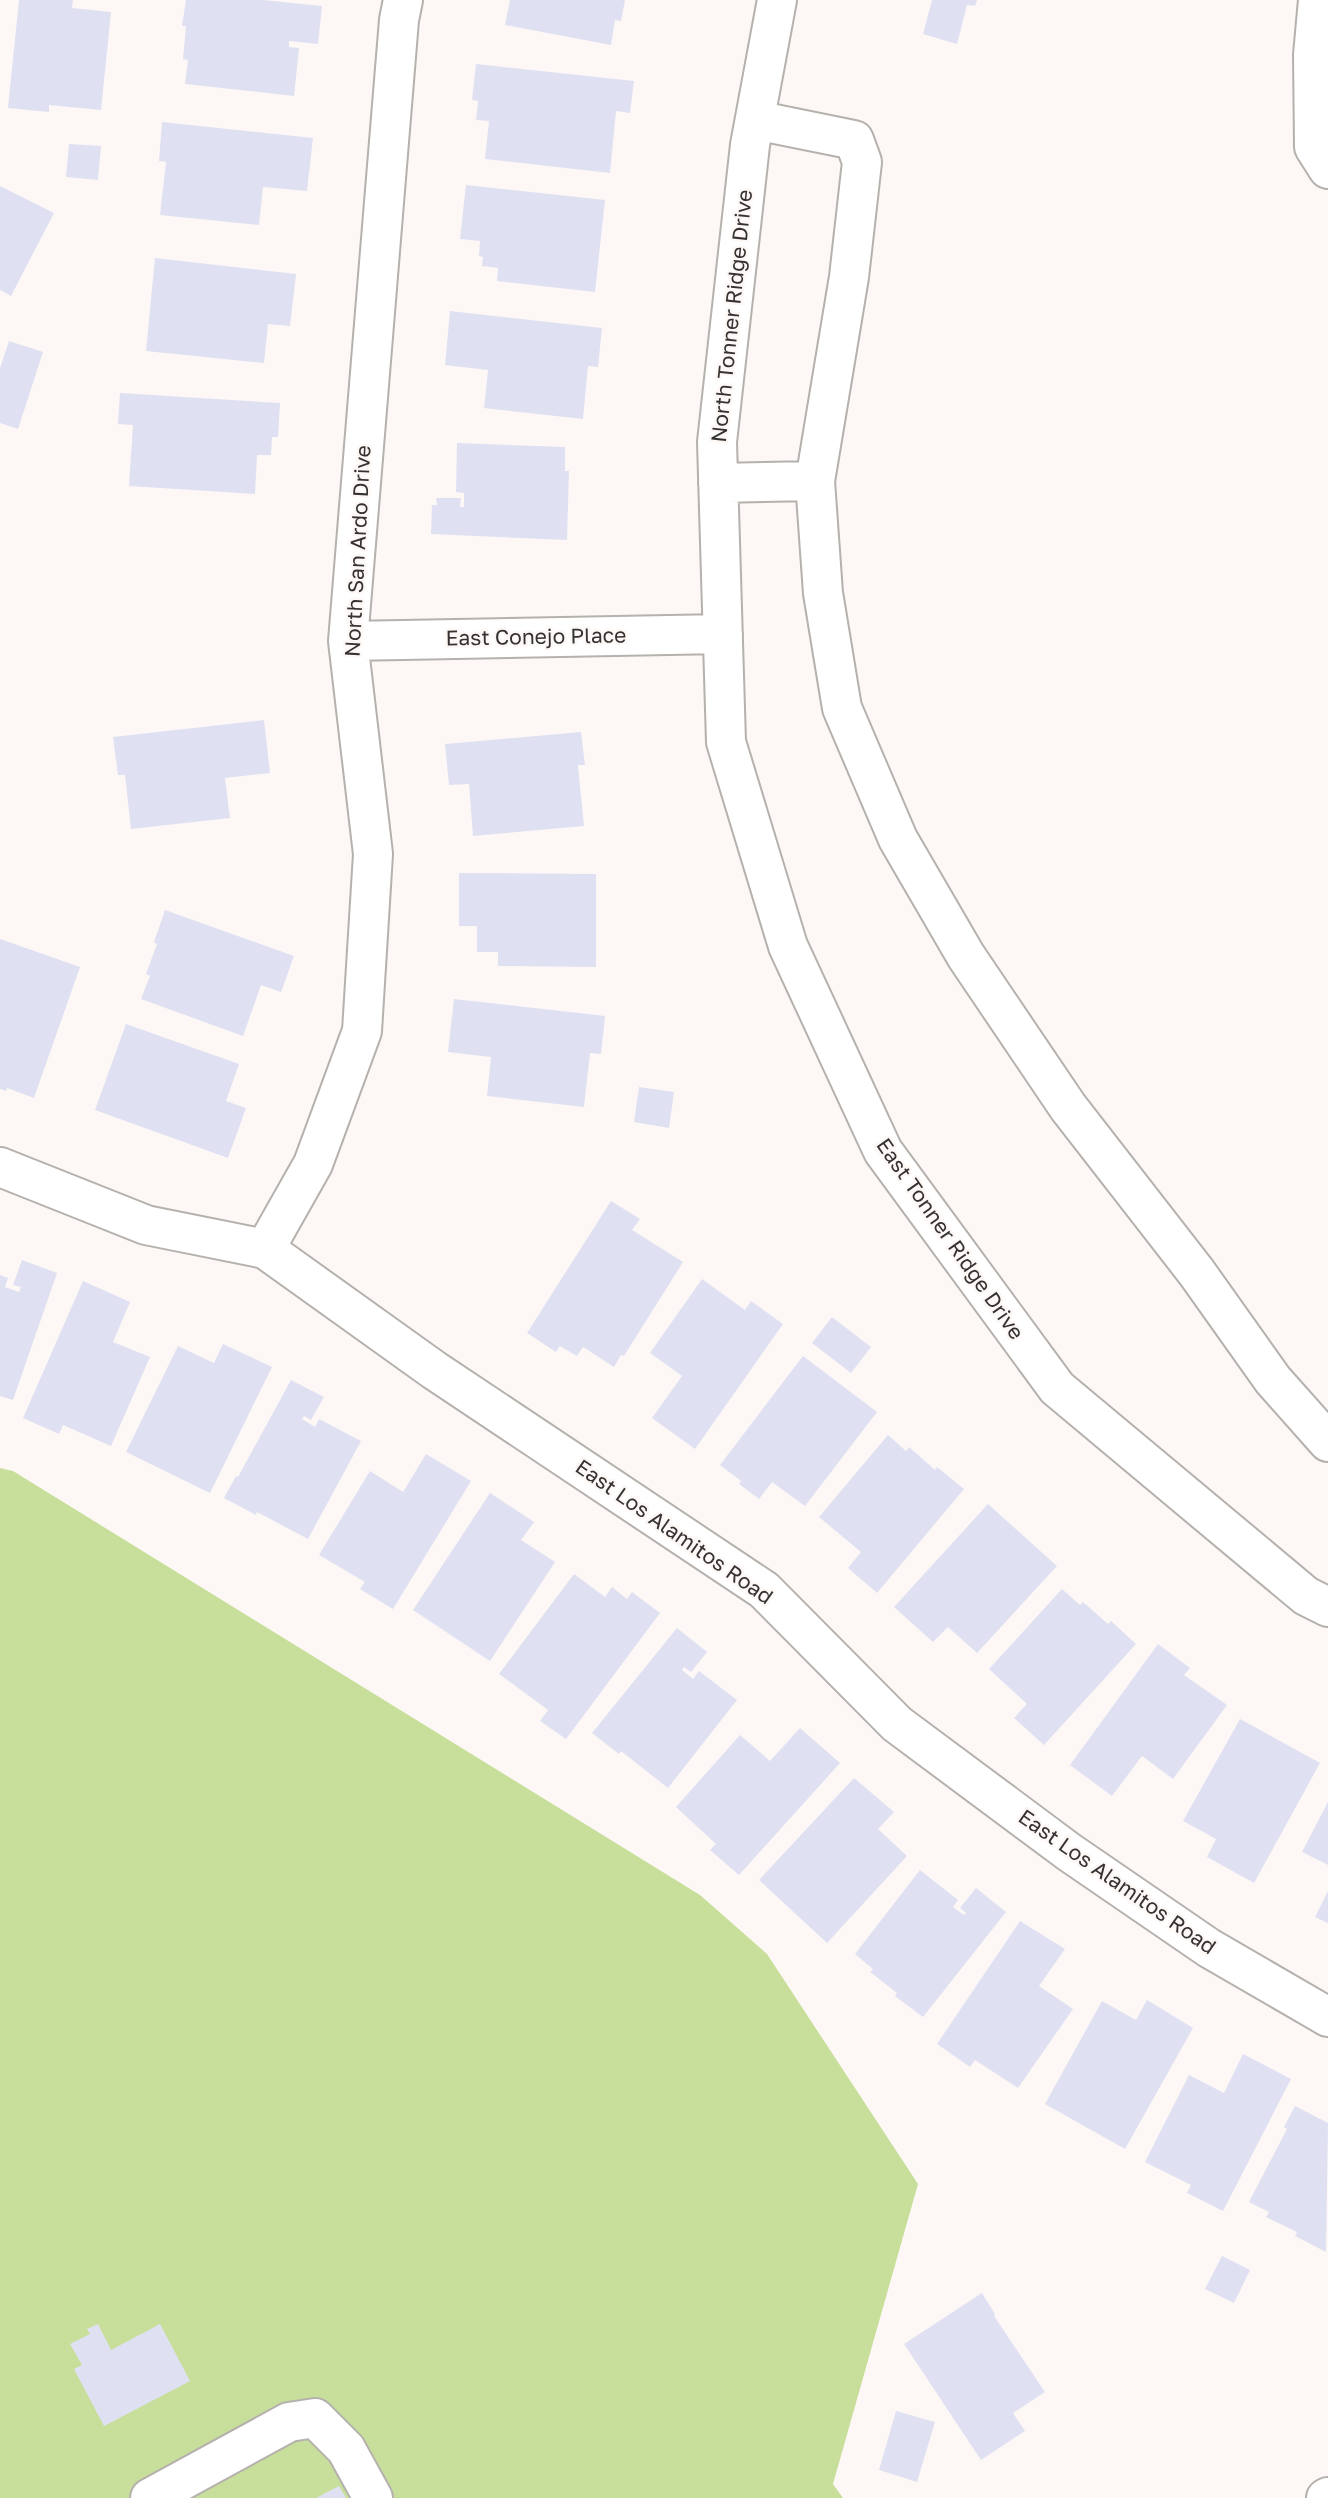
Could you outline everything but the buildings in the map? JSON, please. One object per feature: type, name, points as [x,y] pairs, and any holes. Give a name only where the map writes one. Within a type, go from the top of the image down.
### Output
[{"type":"street","name":"North San Ardo Drive","points":[[265,1249],[313,1164],[362,1031],[373,854],[348,641],[399,20],[403,0]]},
{"type":"street","name":"North Tonner Ridge Drive","points":[[723,634],[717,442],[755,120],[777,0]]},
{"type":"street","points":[[1318,0],[1313,55],[1314,147],[1328,169]]},
{"type":"street","points":[[755,120],[855,140],[862,162],[849,277],[815,481],[823,593],[842,708],[898,839],[966,957],[1068,1107],[1197,1273],[1273,1380],[1328,1442]]},
{"type":"street","points":[[718,483],[815,481]]},
{"type":"street","name":"East Conejo Place","points":[[348,641],[723,634]]},
{"type":"street","name":"East Tonner Ridge Drive","points":[[723,634],[726,742],[788,946],[883,1151],[1057,1388],[1306,1596],[1328,1607]]},
{"type":"street","name":"East Los Alamitos Road","points":[[0,1167],[146,1225],[265,1249],[434,1370],[657,1516],[764,1590],[897,1724],[1069,1852],[1209,1948],[1328,2017]]},
{"type":"street","points":[[150,2498],[289,2422],[315,2418],[346,2449],[373,2498]]},
{"type":"green space","points":[[0,1468],[13,1471],[700,1895],[767,1954],[918,2184],[833,2484],[843,2498],[0,2498]]}]
